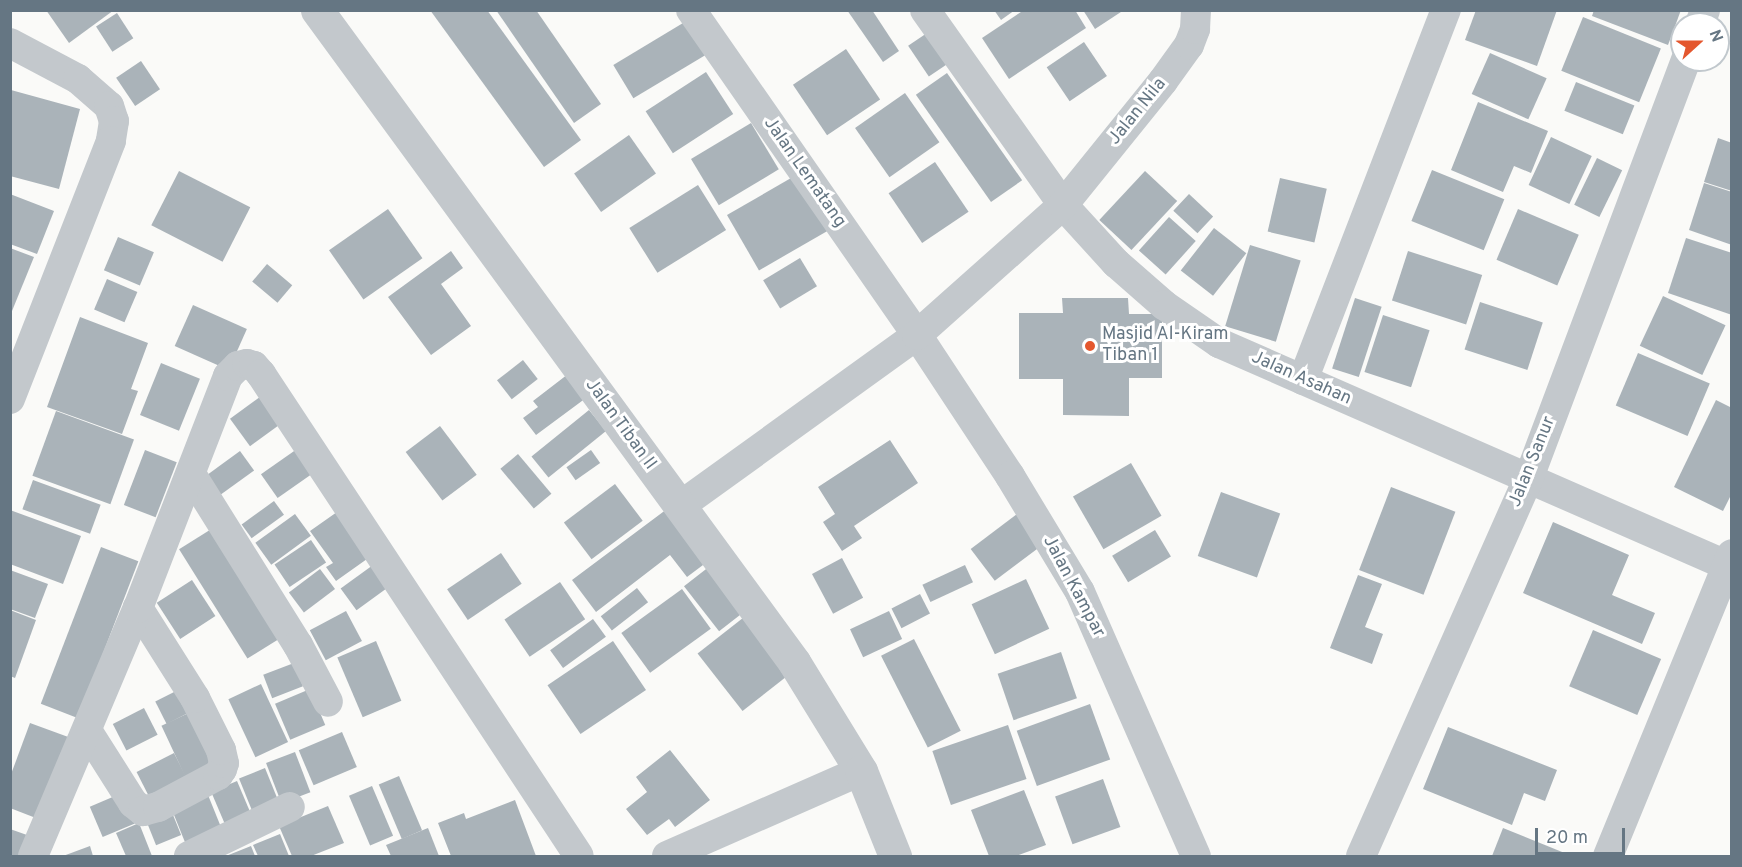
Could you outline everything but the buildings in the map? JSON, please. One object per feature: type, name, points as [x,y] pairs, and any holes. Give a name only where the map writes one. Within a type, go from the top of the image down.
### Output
[{"type":"street","name":"Jalan Tiban II","points":[[317,10],[794,662],[861,771],[895,856]]},
{"type":"street","name":"Jalan Lematang","points":[[691,10],[917,335]]},
{"type":"street","name":"Jalan Asahan","points":[[925,10],[1063,205],[1116,262],[1164,305],[1219,343],[1528,480],[1729,560]]},
{"type":"street","name":"Jalan Nila","points":[[680,506],[917,335],[1063,205],[1163,81],[1189,45],[1196,29],[1196,10]]},
{"type":"street","points":[[1303,380],[1446,10]]},
{"type":"street","points":[[10,43],[78,79],[108,106],[114,121],[111,141],[10,399]]},
{"type":"street","name":"Jalan Sanur","points":[[1360,856],[1528,480],[1681,72]]},
{"type":"street","name":"Jalan Kampar","points":[[917,335],[1010,476],[1080,592],[1196,856]]},
{"type":"street","points":[[33,856],[88,732],[228,376],[238,366],[254,366],[579,856]]},
{"type":"street","points":[[191,474],[298,645],[328,702]]},
{"type":"street","points":[[1608,856],[1729,560]]},
{"type":"street","points":[[88,732],[133,803],[143,811],[158,807],[218,774],[222,769],[224,763],[221,750],[195,698],[138,608]]},
{"type":"street","points":[[667,856],[861,771]]},
{"type":"street","points":[[189,856],[290,807]]},
{"type":"place","name":"Masjid Al-Kiram Tiban 1","points":[[1090,346]]}]
